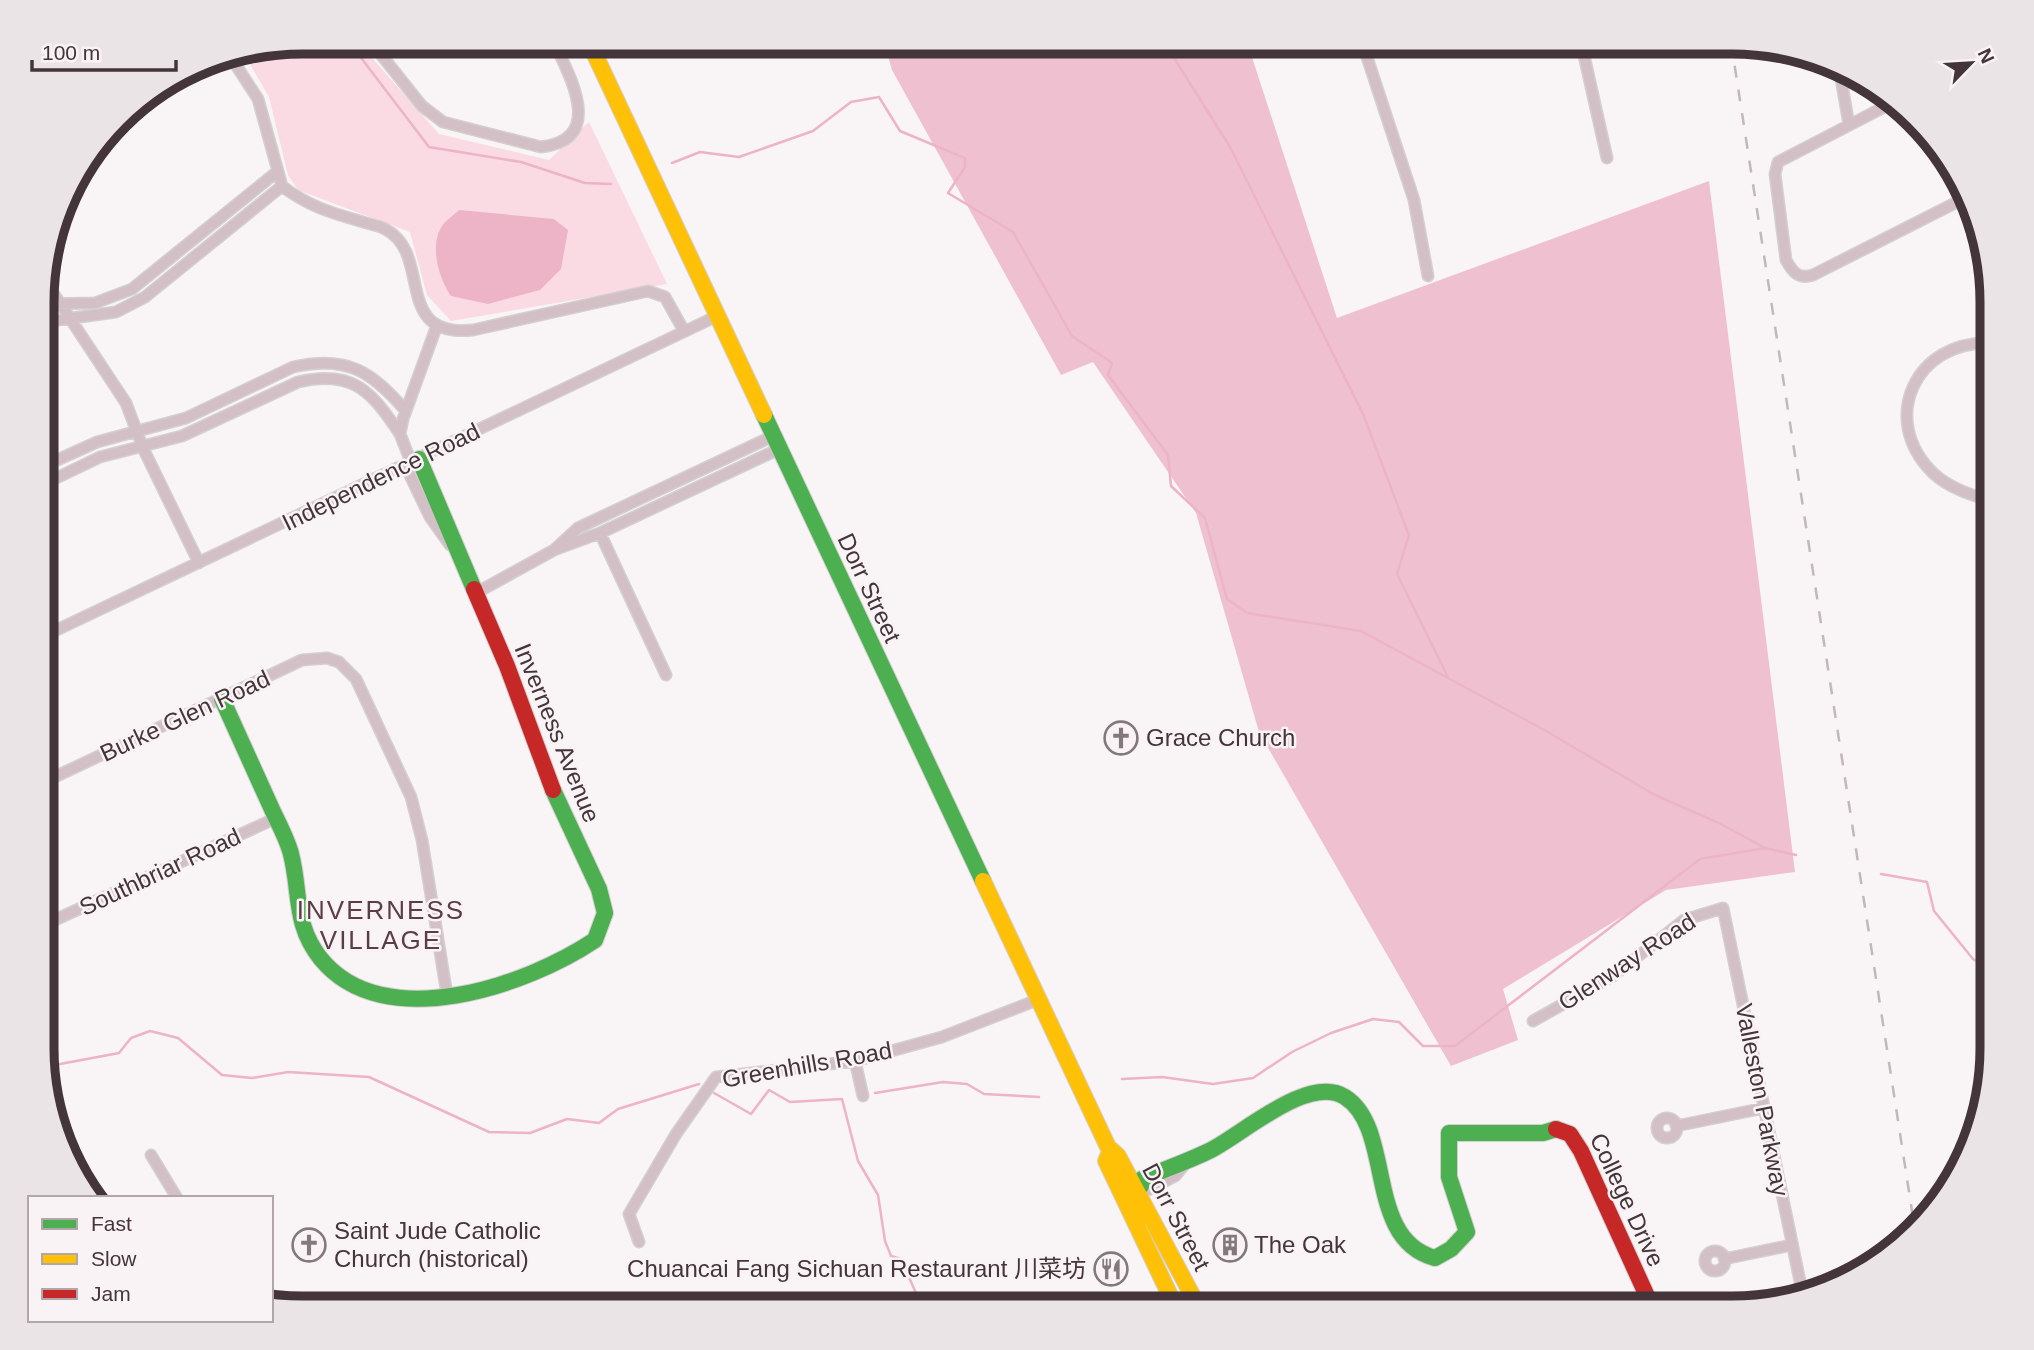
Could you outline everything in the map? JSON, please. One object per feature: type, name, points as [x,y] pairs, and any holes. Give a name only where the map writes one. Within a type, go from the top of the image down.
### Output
[{"type":"street","points":[[381,54],[422,106],[443,122],[541,147],[555,145],[566,138],[579,114],[579,97],[560,54]]},
{"type":"street","name":"Dorr Street","points":[[595,54],[1110,1152],[1118,1156],[1138,1188],[1193,1296]]},
{"type":"street","points":[[1366,54],[1414,200],[1428,276]]},
{"type":"street","points":[[1584,54],[1608,158]]},
{"type":"street","points":[[235,64],[258,99],[282,186],[316,208],[386,229],[399,240],[406,250],[424,314],[437,325],[455,332],[473,331],[648,291],[665,297],[684,331]]},
{"type":"street","points":[[1841,80],[1849,125]]},
{"type":"street","points":[[1884,107],[1778,162],[1775,174],[1786,260],[1797,275],[1808,277],[1958,202]]},
{"type":"street","points":[[54,303],[95,303],[132,289],[278,171]]},
{"type":"street","points":[[54,321],[116,313],[145,297],[282,186]]},
{"type":"street","points":[[55,294],[125,403],[143,448],[199,563]]},
{"type":"street","name":"Independence Road","points":[[54,631],[717,316]]},
{"type":"street","points":[[400,434],[405,410],[437,325]]},
{"type":"street","points":[[1979,345],[1952,348],[1923,370],[1911,392],[1907,423],[1912,441],[1935,475],[1962,491],[1979,497]]},
{"type":"street","points":[[54,461],[97,442],[186,418],[293,367],[320,362],[338,363],[368,374],[381,383],[405,410]]},
{"type":"street","name":"Inverness Avenue","points":[[54,479],[100,457],[182,436],[298,382],[318,377],[340,378],[361,386],[379,404],[400,434],[412,462],[443,512],[459,558],[529,723],[559,807],[599,889],[605,913],[595,940],[577,952],[520,979],[482,991],[447,995]]},
{"type":"street","points":[[554,550],[565,537],[583,525],[776,442]]},
{"type":"street","points":[[476,593],[554,550],[599,533],[776,442]]},
{"type":"street","points":[[602,516],[599,533],[666,675]]},
{"type":"street","points":[[583,525],[599,533]]},
{"type":"street","name":"Burke Glen Road","points":[[54,777],[302,660],[327,658],[339,662],[356,679],[411,797],[422,840],[447,995]]},
{"type":"street","points":[[222,699],[290,853],[297,909],[306,935],[322,960],[346,981],[384,996],[417,999],[447,995]]},
{"type":"street","name":"Southbriar Road","points":[[54,920],[276,818]]},
{"type":"street","name":"Glenway Road","points":[[1533,1021],[1601,984],[1684,920],[1723,908]]},
{"type":"street","name":"Valleston Parkway","points":[[1723,908],[1801,1286]]},
{"type":"street","name":"Greenhills Road","points":[[639,1242],[629,1214],[676,1134],[716,1077],[855,1061],[942,1037],[1037,1000]]},
{"type":"street","points":[[855,1061],[863,1096]]},
{"type":"street","name":"College Drive","points":[[1138,1188],[1142,1179],[1170,1165],[1185,1164],[1300,1098],[1317,1092],[1344,1096],[1357,1107],[1365,1122],[1377,1171],[1407,1244],[1417,1254],[1436,1258],[1451,1249],[1467,1232],[1449,1177],[1448,1133],[1543,1133],[1560,1128],[1570,1133],[1581,1151],[1647,1296]]},
{"type":"street","points":[[1676,1126],[1764,1108]]},
{"type":"street","name":"Dorr Street","points":[[1110,1152],[1106,1161],[1170,1296]]},
{"type":"street","points":[[151,1155],[176,1196]]},
{"type":"street","points":[[1724,1259],[1792,1245]]},
{"type":"shaded area","points":[[303,54],[369,54],[439,134],[549,160],[589,122],[667,284],[451,321],[427,295],[410,232],[298,190],[288,175],[269,97],[248,61]]},
{"type":"shaded area","points":[[887,54],[1251,54],[1337,318],[1709,181],[1795,872],[1666,890],[1503,989],[1518,1040],[1451,1066],[1259,732],[1196,513],[1093,362],[1061,375],[892,70]]},
{"type":"shaded area","points":[[459,210],[554,219],[568,230],[561,269],[540,290],[488,304],[451,296],[439,272],[436,243],[442,226]]},
{"type":"waterway","points":[[358,54],[429,147],[521,162],[585,183],[611,184]]},
{"type":"waterway","points":[[1172,54],[1230,147],[1363,414],[1409,535],[1397,574],[1449,679]]},
{"type":"waterway","points":[[672,163],[700,152],[739,157],[813,131],[851,102],[879,97],[900,131],[965,158],[965,167],[948,193],[1013,232],[1072,336],[1112,363],[1108,375],[1168,455],[1171,486],[1205,518],[1227,599],[1247,613],[1361,631],[1546,731],[1655,795],[1719,823],[1765,848]]},
{"type":"waterway","points":[[1122,1079],[1162,1077],[1213,1084],[1253,1078],[1292,1052],[1331,1033],[1373,1019],[1399,1022],[1423,1046],[1455,1046],[1700,859],[1765,848],[1796,855]]},
{"type":"waterway","points":[[1881,874],[1927,882],[1934,911],[1973,959],[1980,963]]},
{"type":"waterway","points":[[55,1065],[119,1053],[131,1038],[150,1031],[178,1038],[222,1075],[252,1078],[288,1072],[369,1077],[489,1132],[530,1133],[567,1119],[599,1123],[618,1109],[699,1084]]},
{"type":"waterway","points":[[875,1093],[943,1082],[967,1084],[984,1094],[1039,1097]]},
{"type":"waterway","points":[[714,1093],[751,1114],[769,1090],[790,1102],[842,1099],[858,1161],[878,1195],[885,1241],[891,1256],[901,1259],[917,1296]]},
{"type":"railway","points":[[1733,54],[1913,1217]]},
{"type":"traffic: fast","points":[[764,415],[983,881]]},
{"type":"traffic: fast","points":[[419,459],[474,589]]},
{"type":"traffic: fast","points":[[222,699],[287,842],[302,921],[312,946],[321,959],[348,982],[381,995],[418,999],[456,995],[495,986],[533,973],[595,940],[605,913],[599,889],[553,790]]},
{"type":"traffic: fast","points":[[1141,1186],[1142,1179],[1211,1150],[1295,1099],[1314,1093],[1330,1092],[1345,1097],[1360,1112],[1370,1133],[1389,1207],[1398,1229],[1413,1247],[1435,1258],[1451,1249],[1467,1232],[1449,1177],[1449,1133],[1543,1133],[1556,1129]]},
{"type":"traffic: slow","points":[[595,54],[764,415]]},
{"type":"traffic: slow","points":[[983,881],[1108,1147],[1118,1156],[1193,1296]]},
{"type":"traffic: slow","points":[[1110,1152],[1106,1161],[1170,1296]]},
{"type":"traffic: jam","points":[[474,589],[507,666],[553,790]]},
{"type":"traffic: jam","points":[[1556,1129],[1570,1134],[1581,1151],[1647,1296]]},
{"type":"place","name":"Grace Church","points":[[1121,738]]},
{"type":"place","name":"Saint Jude Catholic Church (historical)","points":[[309,1245]]},
{"type":"place","name":"The Oak","points":[[1230,1245]]},
{"type":"place","name":"Chuancai Fang Sichuan Restaurant 川菜坊","points":[[1111,1269]]},
{"type":"district","name":"INVERNESS VILLAGE","points":[[381,925]]}]
